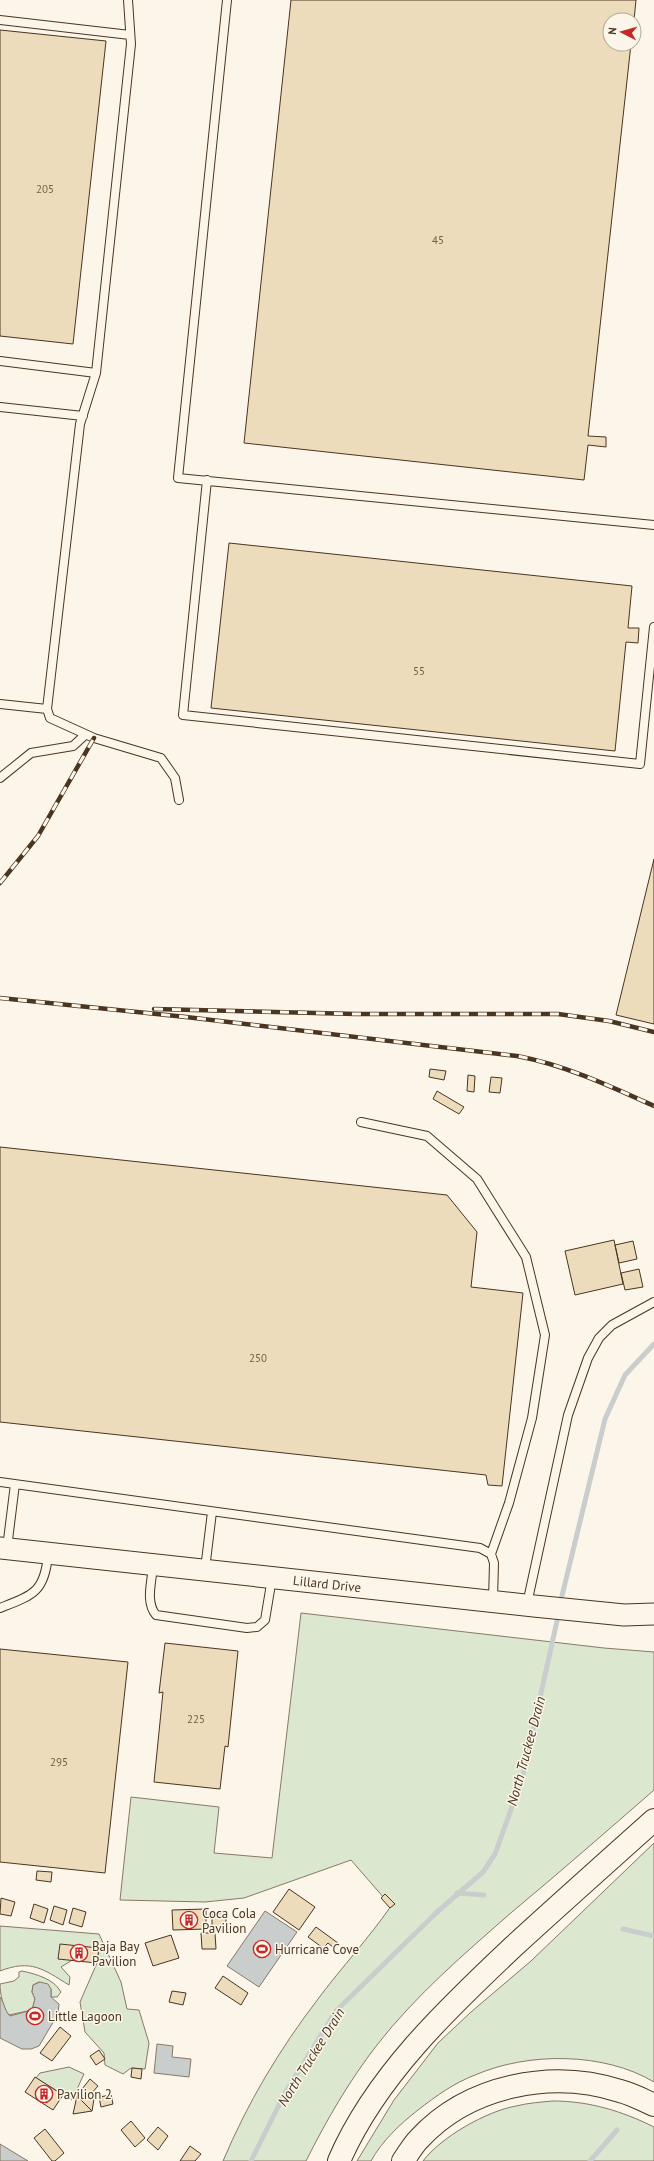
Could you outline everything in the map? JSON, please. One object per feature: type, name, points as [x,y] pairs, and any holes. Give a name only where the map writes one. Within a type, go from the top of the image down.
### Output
[{"type":"highway","points":[[339,2161],[372,2101],[399,2064],[422,2037],[486,1972],[654,1820]]},
{"type":"highway","points":[[403,2161],[420,2139],[453,2110],[493,2092],[536,2081],[579,2082],[620,2091],[654,2105]]},
{"type":"street","name":"Lillard Drive","points":[[4,1549],[624,1615],[654,1614]]},
{"type":"lane","points":[[128,0],[131,44],[96,373],[83,416],[47,709],[50,718],[85,734],[161,758],[175,778],[179,800]]},
{"type":"lane","points":[[227,0],[178,478],[654,525]]},
{"type":"lane","points":[[0,20],[130,35]]},
{"type":"lane","points":[[0,362],[96,373]]},
{"type":"lane","points":[[0,407],[83,416]]},
{"type":"lane","points":[[207,480],[183,715],[640,764],[654,627]]},
{"type":"lane","points":[[0,704],[47,709]]},
{"type":"lane","points":[[0,778],[31,753],[73,746],[85,734]]},
{"type":"lane","points":[[361,1122],[427,1136],[477,1178],[526,1256],[545,1335],[532,1418],[509,1502],[491,1554],[494,1563],[492,1601]]},
{"type":"lane","points":[[534,1606],[568,1415],[588,1358],[599,1338],[612,1325],[654,1302]]},
{"type":"lane","points":[[0,1482],[212,1512],[458,1543],[480,1548],[491,1554]]},
{"type":"lane","points":[[4,1549],[15,1484]]},
{"type":"lane","points":[[204,1570],[212,1512]]},
{"type":"lane","points":[[0,1608],[22,1600],[37,1590],[46,1573],[48,1554]]},
{"type":"lane","points":[[154,1565],[150,1601],[152,1610],[156,1615],[247,1628],[257,1627],[265,1620],[272,1578]]},
{"type":"green space","points":[[301,1613],[604,1648],[654,1652],[654,1790],[476,1943],[408,2009],[377,2045],[357,2073],[330,2116],[306,2161],[223,2161],[243,2118],[277,2057],[327,1987],[374,1930],[391,1906],[351,1860],[244,1898],[205,1902],[120,1900],[131,1797],[219,1807],[214,1853],[272,1858]]},
{"type":"green space","points":[[654,1843],[654,2082],[634,2072],[612,2065],[589,2061],[542,2059],[496,2067],[467,2078],[438,2095],[398,2127],[380,2147],[371,2161],[357,2161],[394,2100],[438,2043],[471,2012],[531,1961]]},
{"type":"green space","points":[[0,1926],[99,1934],[121,1982],[127,2009],[139,2010],[149,2043],[145,2069],[131,2068],[123,2074],[105,2065],[104,2053],[85,2032],[80,2002],[97,1963],[74,1959],[61,1967],[70,1977],[69,1985],[44,1970],[29,1966],[20,1966],[0,1971]]},
{"type":"green space","points":[[22,1971],[49,1980],[58,1987],[61,1992],[57,1997],[51,1997],[51,1989],[39,1982],[33,1985],[32,1992],[35,1999],[32,2010],[9,2015],[2,2001],[0,1984],[14,1981],[19,1977],[19,1972]]},
{"type":"green space","points":[[69,2067],[84,2074],[72,2100],[36,2078],[40,2073]]},
{"type":"green space","points":[[566,2101],[605,2108],[630,2116],[654,2127],[654,2161],[423,2161],[441,2143],[453,2134],[465,2126],[492,2113],[525,2104]]},
{"type":"shaded area","name":"Hurricane Cove","points":[[265,1911],[297,1932],[259,1987],[227,1966]]},
{"type":"shaded area","name":"Little Lagoon","points":[[40,1982],[48,1984],[51,1989],[51,1997],[59,2004],[58,2014],[39,2046],[31,2049],[22,2049],[0,2038],[0,1997],[10,2016],[32,2010],[35,1999],[32,1992],[33,1985]]},
{"type":"shaded area","points":[[157,2044],[173,2046],[172,2057],[191,2059],[189,2077],[154,2073]]},
{"type":"shaded area","points":[[0,2144],[28,2161],[0,2161]]},
{"type":"building","points":[[291,0],[636,0],[635,12],[602,12],[602,52],[630,52],[588,436],[606,437],[606,447],[588,445],[584,480],[244,443]]},
{"type":"building","points":[[0,30],[106,41],[73,344],[0,336]]},
{"type":"building","points":[[229,543],[632,586],[628,628],[639,628],[638,643],[626,642],[615,751],[211,708]]},
{"type":"building","points":[[654,859],[654,1024],[616,1015]]},
{"type":"building","points":[[430,1069],[446,1071],[444,1080],[429,1077]]},
{"type":"building","points":[[468,1075],[475,1076],[474,1092],[467,1091]]},
{"type":"building","points":[[491,1077],[502,1078],[500,1093],[489,1092]]},
{"type":"building","points":[[437,1091],[464,1107],[459,1114],[433,1099]]},
{"type":"building","points":[[0,1147],[447,1195],[477,1232],[471,1287],[523,1293],[502,1486],[488,1485],[486,1475],[0,1422]]},
{"type":"building","points":[[614,1240],[623,1284],[575,1295],[565,1251]]},
{"type":"building","points":[[633,1241],[637,1259],[619,1263],[615,1245]]},
{"type":"building","points":[[639,1269],[643,1287],[625,1290],[621,1273]]},
{"type":"building","points":[[165,1643],[238,1651],[228,1747],[225,1746],[220,1789],[154,1782],[163,1692],[159,1693]]},
{"type":"building","points":[[0,1649],[128,1662],[105,1873],[0,1862]]},
{"type":"building","points":[[37,1871],[52,1872],[51,1882],[36,1880]]},
{"type":"building","points":[[289,1889],[315,1907],[299,1930],[273,1912]]},
{"type":"building","points":[[385,1894],[395,1904],[390,1908],[381,1898]]},
{"type":"building","points":[[1,1898],[15,1902],[11,1916],[0,1914]]},
{"type":"building","points":[[34,1904],[48,1909],[44,1923],[30,1918]]},
{"type":"building","points":[[54,1906],[67,1910],[63,1925],[50,1920]]},
{"type":"building","points":[[73,1908],[86,1912],[82,1927],[69,1923]]},
{"type":"building","name":"Coca Cola Pavilion","points":[[206,1909],[206,1929],[173,1930],[172,1910]]},
{"type":"building","points":[[212,1913],[226,1913],[226,1930],[212,1931]]},
{"type":"building","points":[[316,1927],[338,1943],[334,1948],[328,1943],[323,1948],[308,1937]]},
{"type":"building","points":[[201,1933],[215,1933],[216,1949],[202,1949]]},
{"type":"building","points":[[171,1935],[179,1958],[153,1966],[145,1943]]},
{"type":"building","name":"Baja Bay Pavilion","points":[[60,1944],[99,1948],[97,1963],[58,1959]]},
{"type":"building","points":[[223,1976],[248,1993],[241,2005],[215,1988]]},
{"type":"building","points":[[172,1991],[186,1993],[183,2005],[169,2002]]},
{"type":"building","points":[[60,2027],[71,2036],[52,2061],[40,2053]]},
{"type":"building","points":[[99,2050],[105,2059],[96,2065],[90,2056]]},
{"type":"building","points":[[132,2068],[142,2069],[141,2079],[131,2077]]},
{"type":"building","name":"Pavilion 2","points":[[35,2077],[63,2095],[53,2110],[25,2092]]},
{"type":"building","points":[[90,2079],[98,2086],[90,2095],[82,2089]]},
{"type":"building","points":[[95,2093],[92,2111],[77,2096]]},
{"type":"building","points":[[111,2095],[113,2104],[101,2107],[99,2097]]},
{"type":"building","points":[[77,2096],[92,2111],[73,2114]]},
{"type":"building","points":[[131,2121],[145,2138],[135,2147],[121,2130]]},
{"type":"building","points":[[158,2127],[168,2136],[158,2150],[147,2140]]},
{"type":"building","points":[[45,2129],[64,2153],[55,2161],[52,2161],[34,2138]]},
{"type":"building","points":[[190,2146],[201,2154],[195,2161],[180,2161]]},
{"type":"waterway","name":"North Truckee Drain","points":[[560,1604],[605,1419],[625,1375],[654,1344]]},
{"type":"waterway","name":"North Truckee Drain","points":[[251,2161],[285,2093],[336,2011],[436,1913],[483,1872],[495,1854],[522,1779],[559,1612]]},
{"type":"waterway","points":[[457,1893],[484,1895]]},
{"type":"waterway","points":[[623,1929],[654,1936]]},
{"type":"waterway","points":[[590,2161],[617,2130]]},
{"type":"railway","points":[[0,883],[38,836],[94,738]]},
{"type":"railway","points":[[0,998],[186,1017],[517,1056],[570,1071],[654,1106]]},
{"type":"railway","points":[[154,1009],[356,1014],[558,1014],[609,1021],[654,1032]]},
{"type":"place","name":"Coca Cola Pavilion","points":[[189,1920]]},
{"type":"place","name":"Hurricane Cove","points":[[262,1949]]},
{"type":"place","name":"Baja Bay Pavilion","points":[[79,1953]]},
{"type":"place","name":"Little Lagoon","points":[[35,2016]]},
{"type":"place","name":"Pavilion 2","points":[[44,2094]]}]
